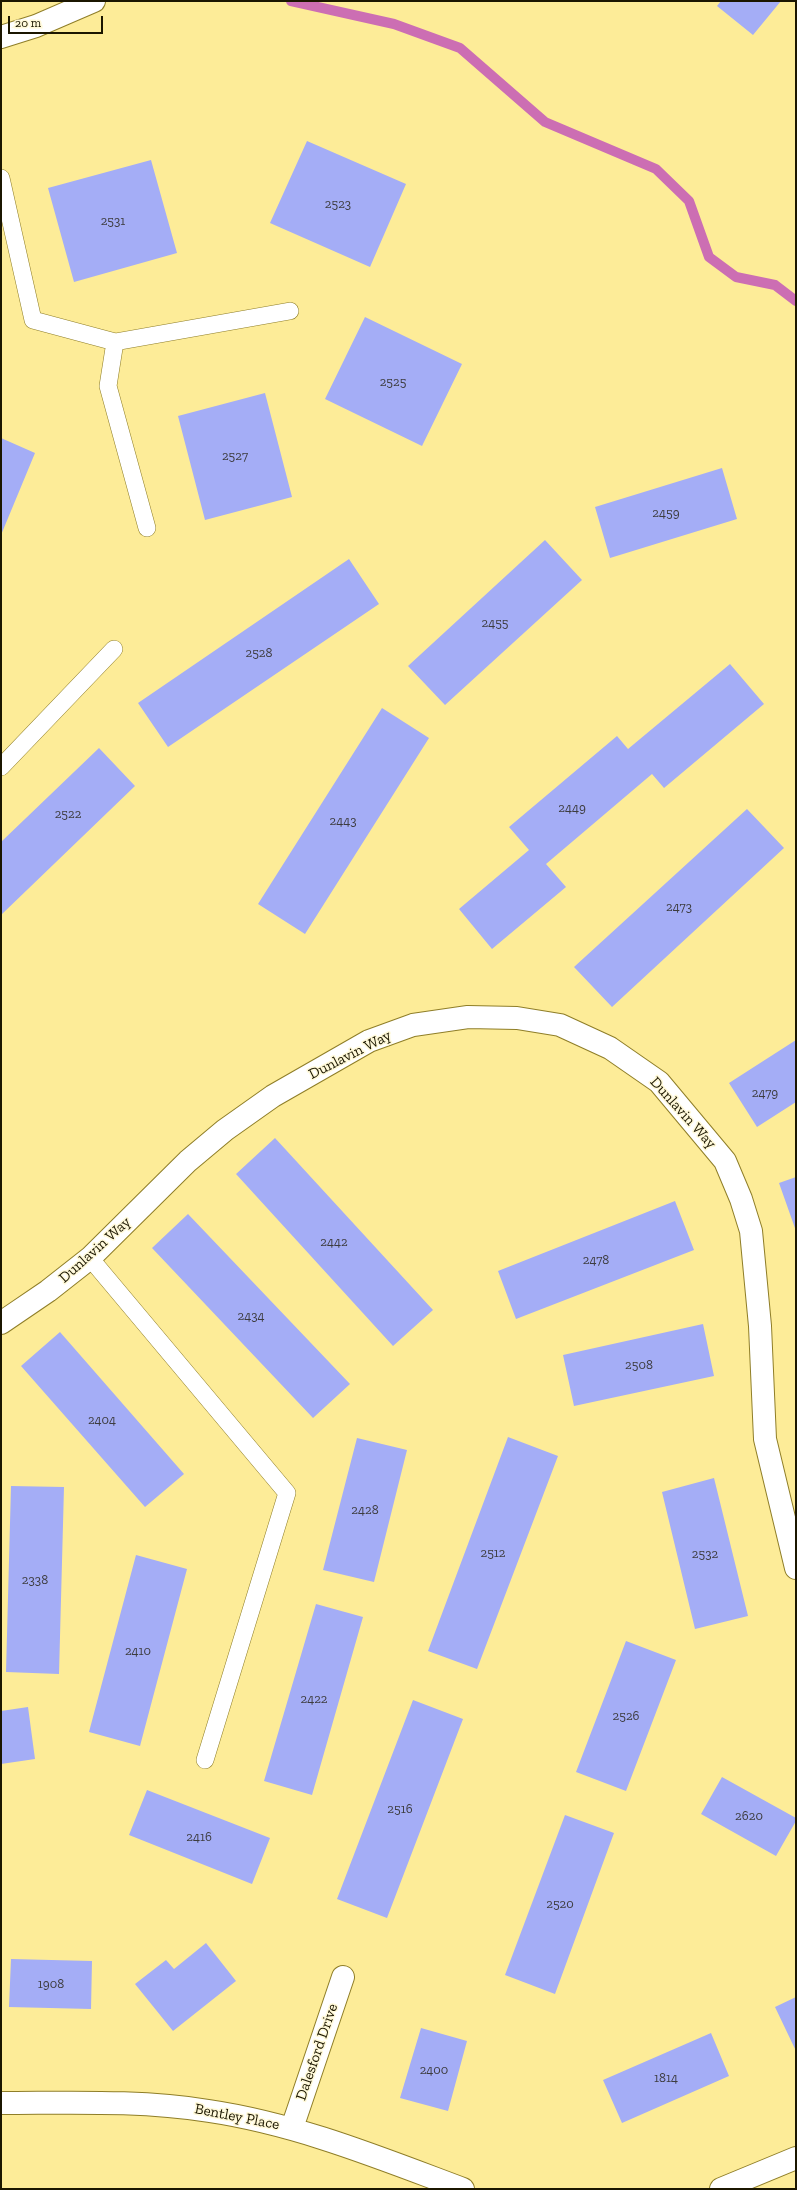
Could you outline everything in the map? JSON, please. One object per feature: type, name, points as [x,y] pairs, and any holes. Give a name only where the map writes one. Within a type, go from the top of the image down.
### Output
[{"type":"street","points":[[1,37],[36,26],[94,1]]},
{"type":"street","name":"Dunlavin Way","points":[[1,1323],[48,1291],[90,1258],[188,1161],[225,1130],[272,1096],[369,1041],[413,1025],[468,1017],[517,1018],[560,1026],[610,1048],[659,1082],[725,1161],[741,1199],[751,1231],[760,1326],[765,1439],[796,1568]]},
{"type":"street","name":"Dalesford Drive","points":[[292,2128],[343,1976]]},
{"type":"street","name":"Bentley Place","points":[[1,2103],[122,2102],[166,2105],[245,2117],[292,2128],[462,2189]]},
{"type":"street","points":[[721,2189],[796,2158]]},
{"type":"lane","points":[[1,178],[32,320],[114,342],[290,311]]},
{"type":"lane","points":[[114,342],[108,386],[147,528]]},
{"type":"lane","points":[[1,767],[114,649]]},
{"type":"lane","points":[[90,1258],[287,1493],[205,1760]]},
{"type":"building","points":[[721,1],[781,1],[753,35],[717,6]]},
{"type":"building","points":[[307,141],[406,184],[370,267],[270,223]]},
{"type":"building","points":[[151,160],[177,253],[74,282],[48,188]]},
{"type":"building","points":[[365,317],[462,364],[422,446],[325,399]]},
{"type":"building","points":[[265,393],[292,497],[205,520],[178,416]]},
{"type":"building","points":[[1,438],[35,453],[1,535]]},
{"type":"building","points":[[722,468],[737,519],[610,558],[595,507]]},
{"type":"building","points":[[545,540],[582,580],[445,705],[408,666]]},
{"type":"building","points":[[349,559],[379,604],[168,747],[138,703]]},
{"type":"building","points":[[730,664],[764,704],[664,788],[652,774],[546,864],[566,887],[492,949],[459,909],[529,850],[509,827],[617,736],[628,749]]},
{"type":"building","points":[[382,708],[429,738],[305,934],[258,904]]},
{"type":"building","points":[[99,748],[135,786],[1,915],[1,842]]},
{"type":"building","points":[[747,809],[784,848],[612,1007],[574,967]]},
{"type":"building","points":[[796,1040],[796,1102],[757,1127],[729,1083]]},
{"type":"building","points":[[275,1138],[433,1310],[393,1346],[236,1174]]},
{"type":"building","points":[[796,1177],[796,1231],[779,1183]]},
{"type":"building","points":[[675,1201],[694,1250],[516,1319],[498,1271]]},
{"type":"building","points":[[188,1214],[350,1384],[313,1418],[152,1248]]},
{"type":"building","points":[[703,1324],[714,1376],[574,1406],[563,1355]]},
{"type":"building","points":[[60,1332],[184,1474],[145,1507],[21,1366]]},
{"type":"building","points":[[508,1437],[558,1456],[477,1669],[428,1651]]},
{"type":"building","points":[[357,1438],[407,1450],[374,1582],[323,1570]]},
{"type":"building","points":[[714,1478],[748,1616],[695,1629],[662,1492]]},
{"type":"building","points":[[11,1486],[64,1487],[59,1674],[6,1672]]},
{"type":"building","points":[[136,1555],[187,1569],[140,1746],[89,1732]]},
{"type":"building","points":[[316,1604],[363,1617],[312,1795],[264,1781]]},
{"type":"building","points":[[626,1641],[676,1660],[626,1791],[576,1772]]},
{"type":"building","points":[[413,1700],[463,1719],[387,1918],[337,1899]]},
{"type":"building","points":[[28,1707],[35,1759],[1,1764],[1,1711]]},
{"type":"building","points":[[722,1777],[796,1818],[796,1821],[776,1856],[701,1814]]},
{"type":"building","points":[[147,1790],[270,1838],[252,1884],[129,1835]]},
{"type":"building","points":[[565,1815],[614,1833],[555,1994],[505,1975]]},
{"type":"building","points":[[206,1943],[236,1981],[173,2031],[135,1984],[166,1960],[174,1969]]},
{"type":"building","points":[[11,1959],[92,1961],[91,2009],[9,2007]]},
{"type":"building","points":[[796,1997],[796,2051],[775,2007]]},
{"type":"building","points":[[421,2028],[467,2041],[448,2111],[400,2098]]},
{"type":"building","points":[[711,2033],[729,2076],[622,2123],[603,2080]]},
{"type":"waterway","points":[[291,1],[394,24],[460,48],[545,122],[656,169],[689,201],[709,257],[736,277],[775,285],[796,301]]}]
